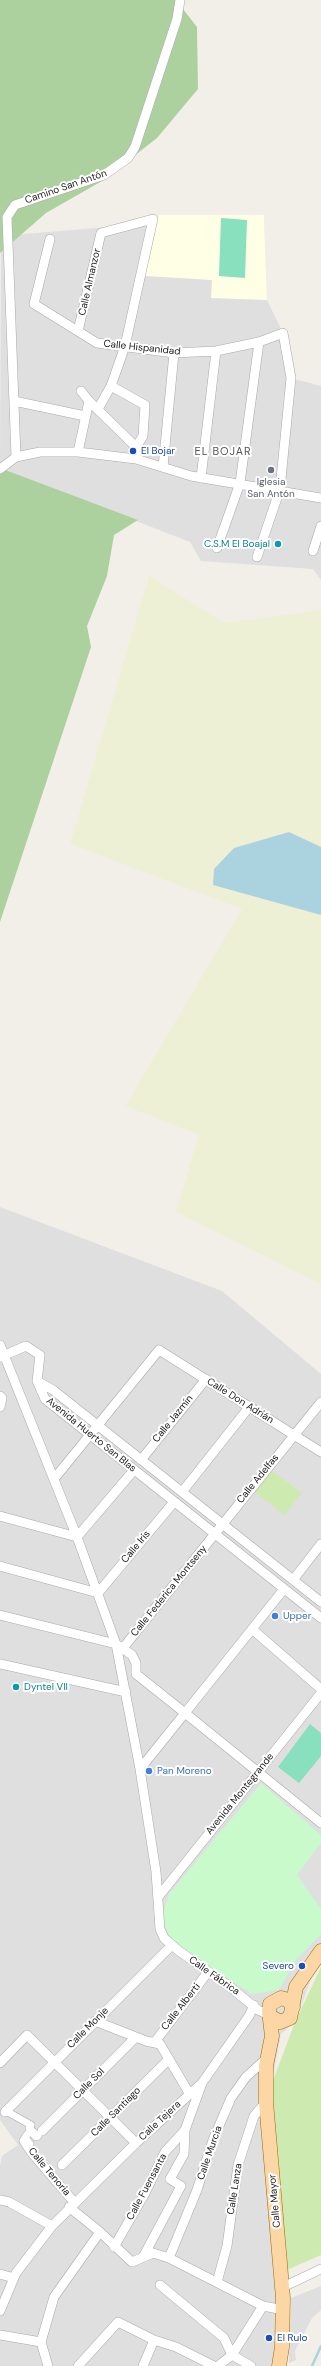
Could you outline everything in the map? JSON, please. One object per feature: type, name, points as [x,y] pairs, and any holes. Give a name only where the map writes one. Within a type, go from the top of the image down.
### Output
[{"type":"main road","points":[[286,2022],[277,2022],[270,2015],[269,2008],[278,1999],[296,1987],[321,1950]]},
{"type":"main road","points":[[272,2036],[292,2015],[296,1987]]},
{"type":"main road","points":[[278,1999],[288,2000],[293,2007]]},
{"type":"main road","name":"Calle Mayor","points":[[270,2015],[272,2036],[267,2058],[266,2102],[284,2310],[279,2366]]},
{"type":"street","name":"Camino San Antón","points":[[16,457],[6,217],[16,205],[104,175],[128,158],[135,147],[177,18],[180,0]]},
{"type":"street","name":"Calle Almanzor","points":[[78,331],[101,233],[153,219],[125,346]]},
{"type":"street","name":"Calle Hispanidad","points":[[50,239],[34,304],[97,343],[174,353],[216,351],[259,342],[283,333],[291,378],[280,489]]},
{"type":"street","points":[[217,548],[240,483],[259,342]]},
{"type":"street","points":[[98,409],[111,386],[125,346]]},
{"type":"street","points":[[201,478],[216,351]]},
{"type":"street","points":[[163,467],[174,353]]},
{"type":"street","points":[[111,386],[145,405],[143,436],[136,447],[136,459]]},
{"type":"street","points":[[81,391],[89,401],[136,447]]},
{"type":"street","points":[[14,401],[85,416]]},
{"type":"street","points":[[78,452],[89,401]]},
{"type":"street","points":[[0,469],[16,457],[40,452],[78,452],[136,459],[201,478],[280,489],[321,498]]},
{"type":"street","points":[[257,557],[280,489]]},
{"type":"street","points":[[312,551],[321,526]]},
{"type":"street","points":[[0,1345],[2,1356],[54,1479],[120,1646]]},
{"type":"street","points":[[2,1356],[26,1346],[40,1355],[37,1381]]},
{"type":"street","name":"Calle Don Adrián","points":[[99,1426],[159,1350],[321,1452]]},
{"type":"street","name":"Calle Jazmín","points":[[141,1460],[206,1379]]},
{"type":"street","name":"Avenida Huerto San Blas","points":[[37,1381],[53,1390],[321,1602]]},
{"type":"street","name":"Avenida Huerto San Blas","points":[[37,1381],[45,1399],[321,1618]]},
{"type":"street","points":[[0,1396],[2,1398],[0,1407]]},
{"type":"street","name":"Calle Adelfas","points":[[214,1534],[321,1402]]},
{"type":"street","points":[[182,1492],[250,1406]]},
{"type":"street","points":[[54,1479],[99,1426]]},
{"type":"street","points":[[77,1537],[134,1470]]},
{"type":"street","name":"Calle Iris","points":[[98,1593],[174,1502]]},
{"type":"street","points":[[0,1516],[77,1537]]},
{"type":"street","name":"Calle Federica Montseny","points":[[120,1646],[214,1534]]},
{"type":"street","points":[[293,1580],[321,1544]]},
{"type":"street","points":[[0,1566],[98,1593]]},
{"type":"street","points":[[140,1769],[284,1589]]},
{"type":"street","points":[[0,1615],[120,1646],[132,1655],[136,1663],[136,1674],[321,1822]]},
{"type":"street","points":[[252,1629],[321,1689]]},
{"type":"street","name":"Calle Fábrica","points":[[120,1646],[159,1896],[159,1926],[164,1938],[172,1945],[255,2006],[258,2010],[270,2015]]},
{"type":"street","points":[[0,1664],[126,1692]]},
{"type":"street","name":"Avenida Montegrande","points":[[159,1896],[321,1693]]},
{"type":"street","name":"Calle Monje","points":[[6,2111],[172,1945]]},
{"type":"street","name":"Calle Alberti","points":[[154,2042],[208,1972]]},
{"type":"street","points":[[255,2006],[278,1999]]},
{"type":"street","name":"Calle Tejera","points":[[1,2307],[14,2278],[52,2226],[136,2143],[189,2093],[202,2083],[255,2006]]},
{"type":"street","points":[[96,2021],[136,2037],[160,2044],[189,2093]]},
{"type":"street","points":[[0,2063],[27,2035],[136,2143]]},
{"type":"street","name":"Calle Sol","points":[[42,2131],[136,2037]]},
{"type":"street","name":"Calle Murcia","points":[[169,2258],[197,2190],[213,2140],[232,2098],[246,2077],[267,2058]]},
{"type":"street","name":"Calle Santiago","points":[[62,2165],[169,2059]]},
{"type":"street","points":[[143,2257],[181,2186],[170,2179],[184,2154],[185,2130],[202,2083]]},
{"type":"street","name":"Calle Lanza","points":[[217,2282],[227,2246],[238,2165],[254,2116],[266,2102]]},
{"type":"street","points":[[6,2111],[31,2125],[29,2128],[38,2136],[36,2137],[30,2131],[24,2137],[31,2143],[29,2145],[24,2141]]},
{"type":"street","name":"Calle Fuensanta","points":[[114,2247],[145,2193],[165,2152],[185,2130]]},
{"type":"street","name":"Calle Tenoria","points":[[24,2141],[72,2205],[114,2247],[132,2262],[143,2257]]},
{"type":"street","points":[[0,2200],[10,2202],[52,2226]]},
{"type":"street","points":[[45,2362],[41,2342],[54,2297],[100,2232]]},
{"type":"street","points":[[143,2257],[153,2253],[169,2258],[263,2306],[284,2310]]},
{"type":"street","points":[[283,2287],[321,2269]]},
{"type":"street","points":[[0,2274],[14,2278]]},
{"type":"street","points":[[160,2285],[224,2338],[232,2354],[251,2366]]},
{"type":"street","points":[[218,2366],[232,2354],[263,2306]]},
{"type":"street","points":[[78,2366],[118,2322],[154,2340],[176,2347],[214,2366]]},
{"type":"street","points":[[0,2335],[41,2342]]},
{"type":"street","points":[[143,2366],[154,2340]]},
{"type":"shaded area","points":[[159,215],[264,215],[267,300],[211,298],[212,280],[145,276]]},
{"type":"shaded area","points":[[264,215],[267,300],[283,333],[291,378],[321,386],[321,580],[313,569],[201,561],[190,542],[0,468],[1,236]]},
{"type":"shaded area","points":[[149,576],[225,623],[321,610],[321,1284],[176,1212],[199,1135],[125,1106],[242,909],[70,844]]},
{"type":"shaded area","points":[[0,1207],[222,1291],[321,1374],[321,1965],[316,1966],[295,2022],[281,2034],[271,2086],[280,2366],[0,2366],[0,2166],[2,2156],[18,2145],[0,2120]]},
{"type":"shaded area","points":[[321,2286],[321,2310],[312,2318],[295,2351],[296,2360],[289,2363],[291,2298]]},
{"type":"green space","points":[[0,0],[176,0],[197,27],[198,89],[157,138],[102,181],[46,213],[0,253]]},
{"type":"green space","points":[[221,218],[247,220],[245,278],[219,276]]},
{"type":"green space","points":[[0,468],[138,520],[114,535],[107,576],[87,626],[91,647],[0,922]]},
{"type":"green space","points":[[271,1470],[302,1493],[284,1515],[253,1491]]},
{"type":"green space","points":[[310,1724],[321,1733],[321,1756],[299,1783],[278,1767]]},
{"type":"green space","points":[[261,1783],[321,1835],[321,1843],[297,1875],[321,1909],[321,1934],[295,1961],[279,1990],[252,1994],[198,1960],[171,1938],[164,1924],[164,1910],[169,1894]]},
{"type":"green space","points":[[321,1967],[321,2255],[287,2270],[271,2086],[295,2022]]},
{"type":"water","points":[[289,832],[321,847],[321,915],[213,885],[214,869],[234,848]]},
{"type":"waterway","points":[[312,2366],[321,2346]]},
{"type":"place","name":"El Bojar","points":[[133,451]]},
{"type":"place","name":"Iglesia San Antón","points":[[271,470]]},
{"type":"place","name":"C.S.M El Boajal","points":[[278,544]]},
{"type":"place","name":"Upper","points":[[275,1616]]},
{"type":"place","name":"Dyntel VII","points":[[16,1687]]},
{"type":"place","name":"Pan Moreno","points":[[149,1771]]},
{"type":"place","name":"Severo","points":[[302,1966]]},
{"type":"place","name":"El Rulo","points":[[269,2338]]},
{"type":"district","name":"EL BOJAR","points":[[223,452]]}]
